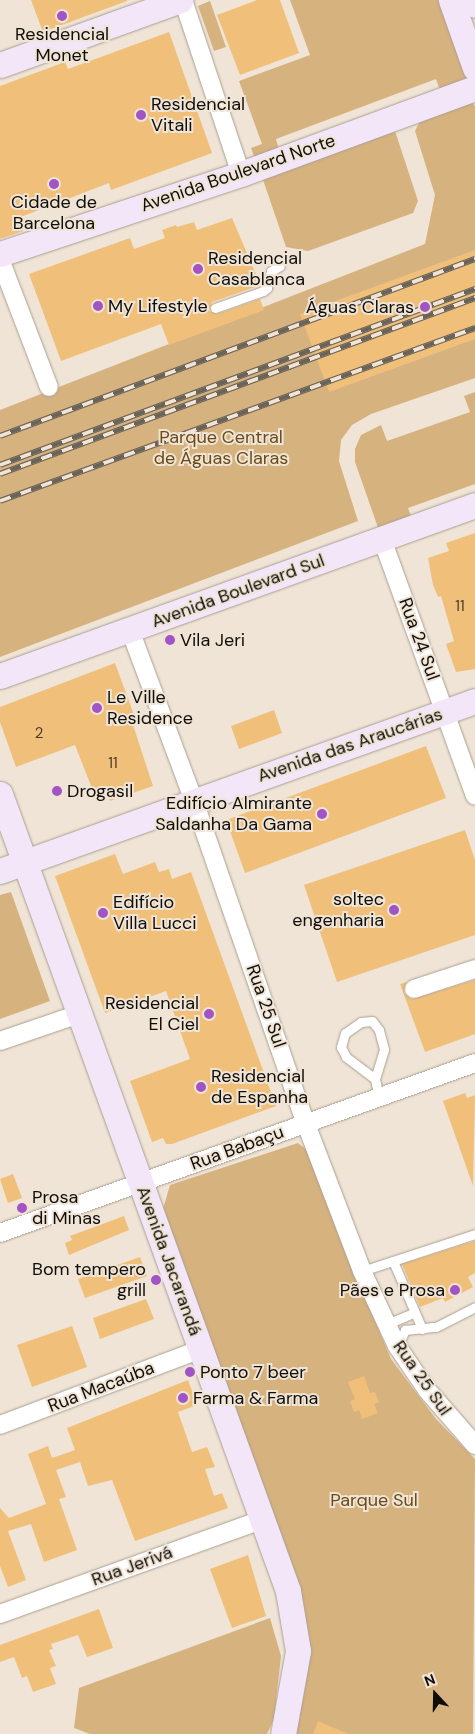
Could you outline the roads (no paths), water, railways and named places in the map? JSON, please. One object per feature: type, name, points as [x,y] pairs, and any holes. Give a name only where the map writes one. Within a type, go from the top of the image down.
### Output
[{"type":"main road","points":[[0,65],[182,0]]},
{"type":"main road","points":[[451,0],[475,68]]},
{"type":"main road","points":[[473,0],[475,5]]},
{"type":"main road","name":"Avenida Boulevard Norte","points":[[0,254],[241,174],[475,88]]},
{"type":"main road","name":"Avenida Boulevard Sul","points":[[0,676],[475,505]]},
{"type":"main road","name":"Avenida das Araucárias","points":[[0,870],[475,701]]},
{"type":"main road","name":"Avenida Jacarandá","points":[[0,794],[264,1519],[288,1590],[298,1651],[283,1734]]},
{"type":"street","points":[[182,0],[241,174]]},
{"type":"street","points":[[0,259],[49,387]]},
{"type":"street","name":"Rua 24 Sul","points":[[382,539],[475,796]]},
{"type":"street","name":"Rua 25 Sul","points":[[130,630],[194,801],[306,1124],[362,1271],[398,1346],[427,1390],[475,1445]]},
{"type":"street","points":[[414,989],[475,969]]},
{"type":"street","points":[[0,1041],[79,1014]]},
{"type":"street","name":"Rua Babaçu","points":[[0,1233],[124,1187],[141,1184],[475,1063]]},
{"type":"street","name":"Rua Macaúba","points":[[0,1425],[201,1349]]},
{"type":"street","name":"Rua Jerivá","points":[[0,1614],[264,1519]]},
{"type":"lane","points":[[215,308],[263,291],[267,288],[271,271],[280,266]]},
{"type":"lane","points":[[375,1079],[346,1057],[341,1047],[345,1033],[361,1022],[372,1021],[379,1030],[384,1049],[375,1079],[379,1098]]},
{"type":"lane","points":[[362,1271],[475,1234]]},
{"type":"lane","points":[[393,1261],[422,1329]]},
{"type":"lane","points":[[398,1346],[405,1330],[414,1327],[422,1329],[436,1327],[475,1307]]},
{"type":"lane","points":[[387,1324],[415,1312]]},
{"type":"railway","points":[[0,436],[475,259]]},
{"type":"railway","points":[[0,465],[475,289]]},
{"type":"railway","points":[[0,474],[475,298]]},
{"type":"railway","points":[[0,501],[475,328]]},
{"type":"place","name":"Residencial Monet","points":[[62,16]]},
{"type":"place","name":"Residencial Vitali","points":[[141,115]]},
{"type":"place","name":"Cidade de Barcelona","points":[[54,184]]},
{"type":"place","name":"Residencial Casablanca","points":[[198,269]]},
{"type":"place","name":"My Lifestyle","points":[[98,306]]},
{"type":"place","name":"Águas Claras","points":[[425,307]]},
{"type":"place","name":"Vila Jeri","points":[[170,640]]},
{"type":"place","name":"Le Ville Residence","points":[[97,708]]},
{"type":"place","name":"Drogasil","points":[[57,791]]},
{"type":"place","name":"Edifício Almirante Saldanha Da Gama","points":[[322,814]]},
{"type":"place","name":"soltec engenharia","points":[[394,910]]},
{"type":"place","name":"Edifício Villa Lucci","points":[[103,913]]},
{"type":"place","name":"Residencial El Ciel","points":[[209,1014]]},
{"type":"place","name":"Residencial de Espanha","points":[[201,1087]]},
{"type":"place","name":"Prosa di Minas","points":[[22,1208]]},
{"type":"place","name":"Bom tempero grill","points":[[156,1280]]},
{"type":"place","name":"Pães e Prosa","points":[[455,1290]]},
{"type":"place","name":"Ponto 7 beer","points":[[190,1372]]},
{"type":"place","name":"Farma & Farma","points":[[183,1398]]},
{"type":"park label","name":"Parque Central de Águas Claras","points":[[221,448]]},
{"type":"park label","name":"Parque Sul","points":[[374,1500]]}]
